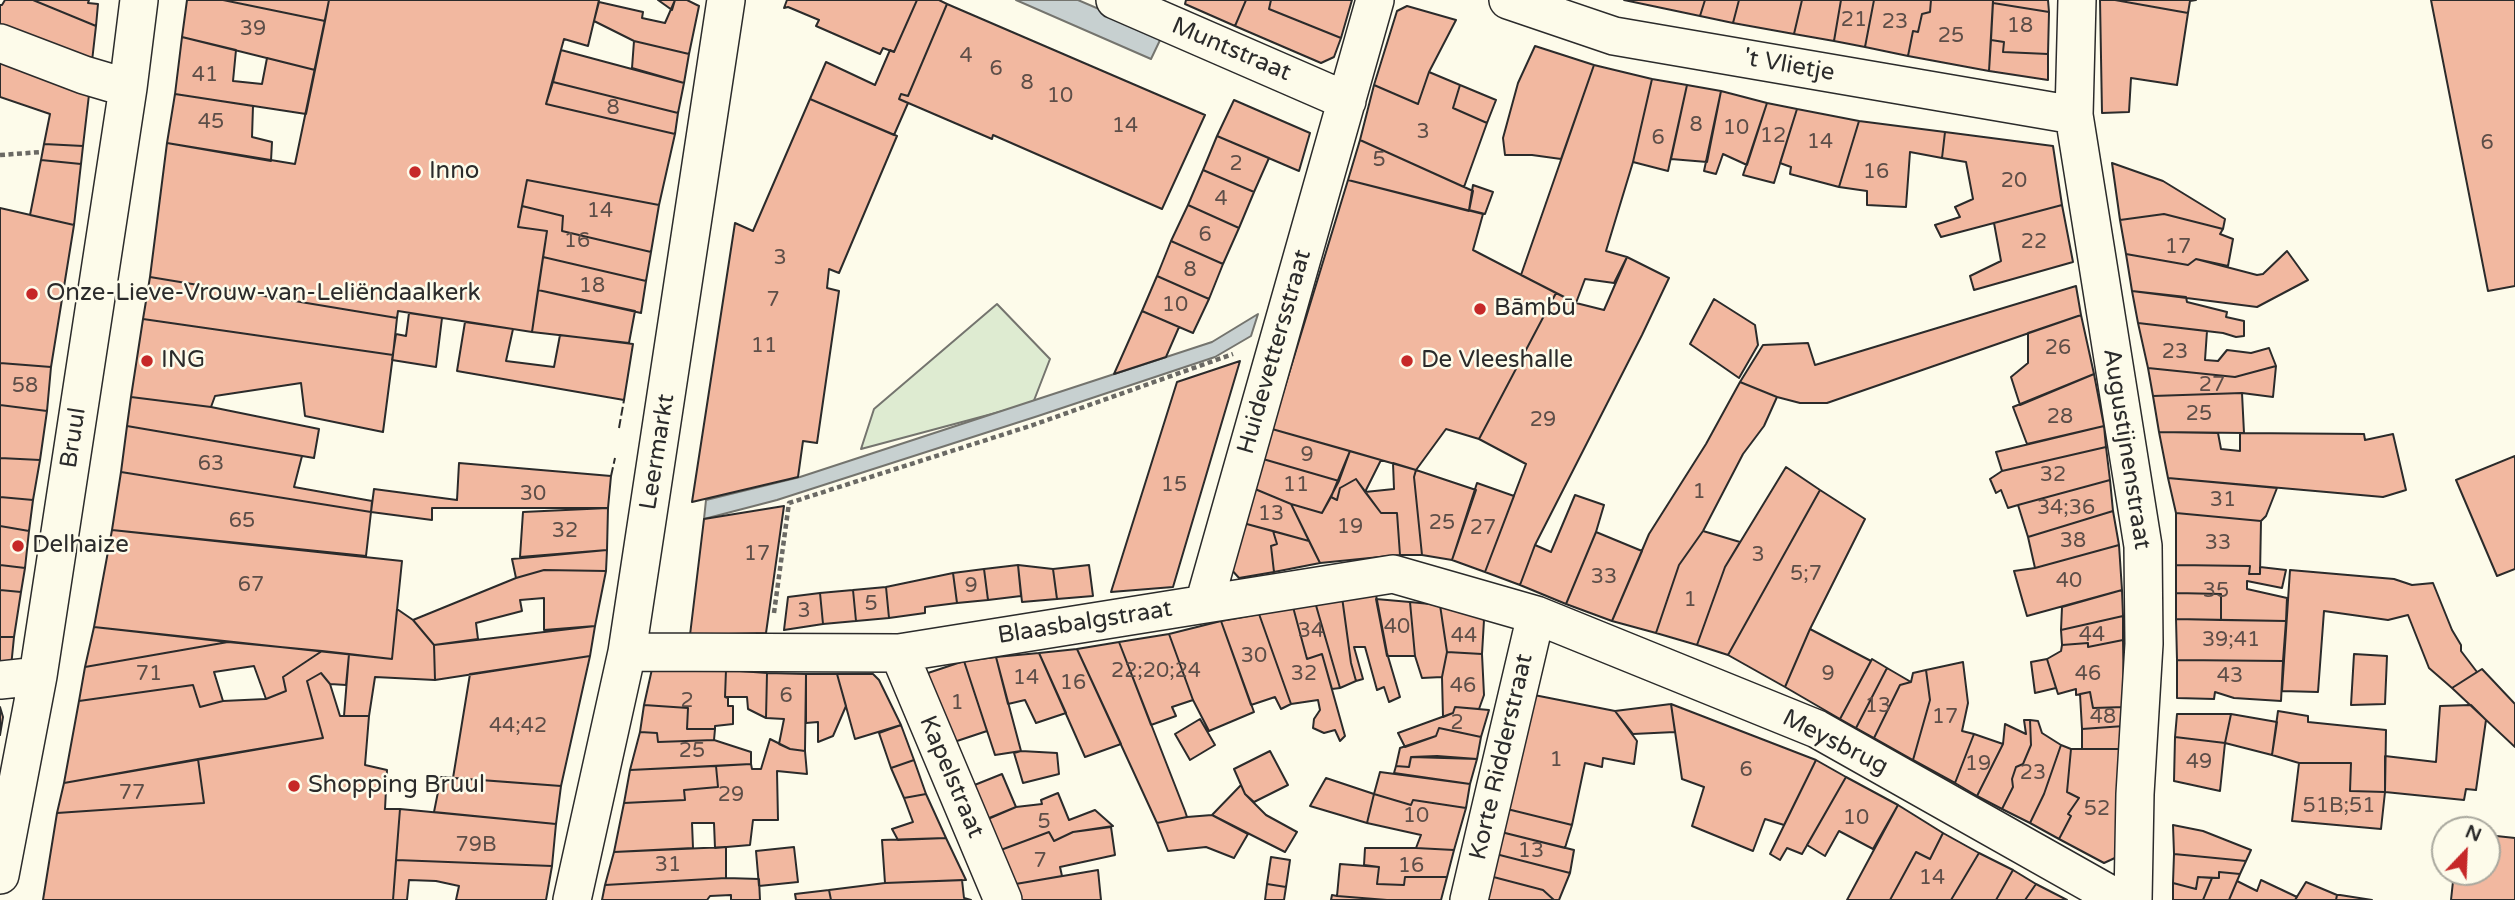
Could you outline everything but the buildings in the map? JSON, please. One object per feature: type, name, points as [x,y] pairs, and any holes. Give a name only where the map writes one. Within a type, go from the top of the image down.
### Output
[{"type":"street","name":"Bruul","points":[[0,875],[38,676],[128,88],[139,0]]},
{"type":"street","name":"Leermarkt","points":[[572,900],[627,652],[726,0]]},
{"type":"street","name":"Muntstraat","points":[[1115,0],[1348,101]]},
{"type":"street","name":"Huidevettersstraat","points":[[1204,604],[1375,0]]},
{"type":"street","name":"'t Vlietje","points":[[1508,0],[1614,36],[2074,115]]},
{"type":"street","name":"Augustijnenstraat","points":[[2077,0],[2074,115],[2143,546],[2144,644],[2135,794],[2133,900]]},
{"type":"street","points":[[0,43],[128,88]]},
{"type":"street","name":"Blaasbalgstraat","points":[[627,652],[899,653],[1393,574],[1536,615]]},
{"type":"street","name":"Korte Ridderstraat","points":[[1469,900],[1536,615]]},
{"type":"street","name":"Meysbrug","points":[[1536,615],[1817,729],[2120,900]]},
{"type":"street","name":"Kapelstraat","points":[[899,653],[1003,900]]},
{"type":"street","points":[[0,680],[38,676]]},
{"type":"path","points":[[0,155],[42,152]]},
{"type":"path","points":[[770,652],[789,503],[1033,425],[1280,337]]},
{"type":"green space","points":[[997,304],[1050,359],[1033,403],[861,449],[874,409]]},
{"type":"shaded area","points":[[1016,0],[1078,0],[1162,36],[1151,59]]},
{"type":"shaded area","points":[[1258,314],[1251,336],[1215,357],[777,500],[704,519],[706,500],[800,477],[1212,342]]},
{"type":"fence","points":[[619,428],[624,400]]},
{"type":"fence","points":[[611,476],[615,458]]},
{"type":"place","name":"Inno","points":[[415,172]]},
{"type":"place","name":"Onze-Lieve-Vrouw-van-Leliëndaalkerk","points":[[32,294]]},
{"type":"place","name":"Bāmbū","points":[[1480,309]]},
{"type":"place","name":"ING","points":[[147,361]]},
{"type":"place","name":"De Vleeshalle","points":[[1407,361]]},
{"type":"place","name":"Delhaize","points":[[18,546]]},
{"type":"place","name":"Shopping Bruul","points":[[294,786]]}]
